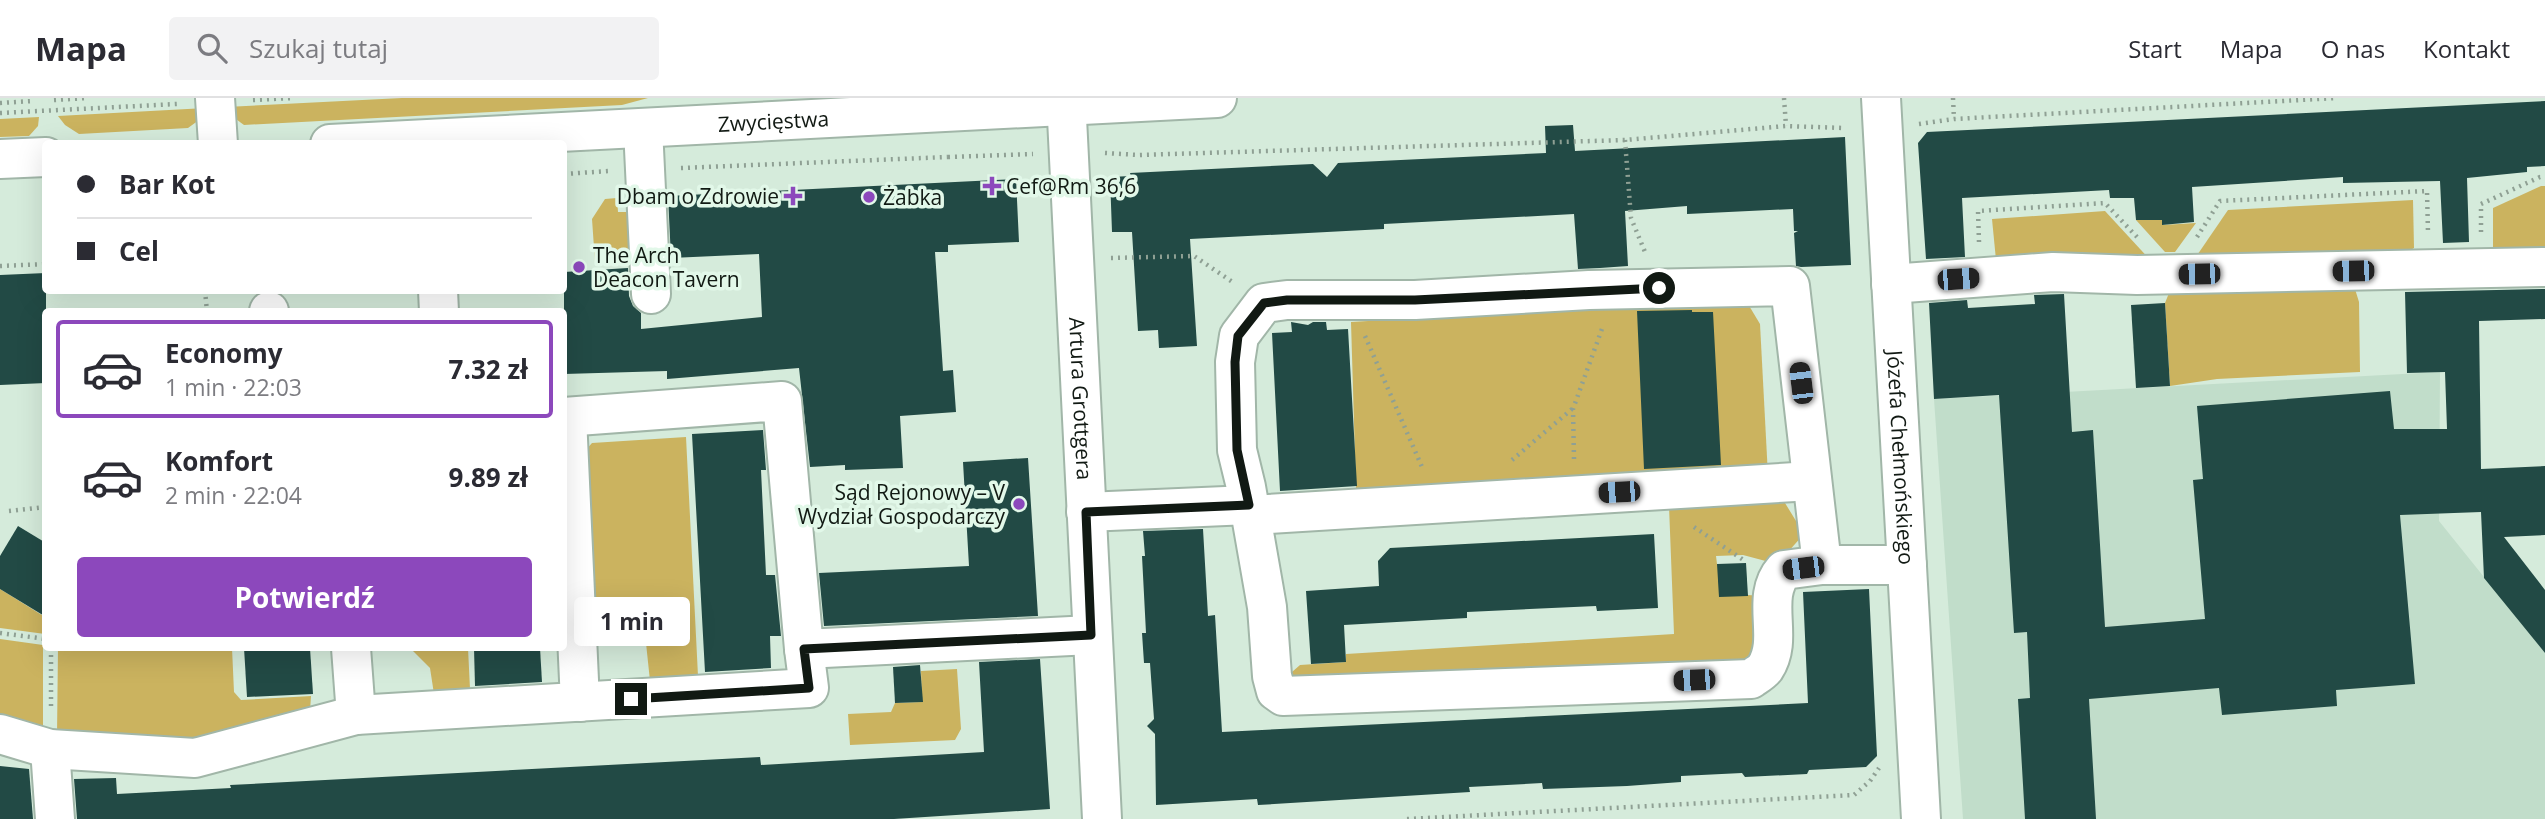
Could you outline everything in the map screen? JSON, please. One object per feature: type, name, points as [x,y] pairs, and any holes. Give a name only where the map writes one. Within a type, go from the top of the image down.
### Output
[{"type":"street","name":"Zwycięstwa","points":[[445,140],[1067,102],[1217,98]]},
{"type":"street","points":[[216,101],[218,140]]},
{"type":"street","name":"Artura Grottgera","points":[[1067,102],[1102,819]]},
{"type":"street","name":"Józefa Chełmońskiego","points":[[1882,113],[1921,819]]},
{"type":"street","points":[[643,128],[651,294]]},
{"type":"street","points":[[0,159],[42,157]]},
{"type":"street","points":[[1891,284],[2053,272],[2173,274],[2545,267]]},
{"type":"street","points":[[1822,565],[1790,286],[1617,289],[1415,300],[1287,300],[1264,303],[1238,336],[1235,362],[1237,450],[1267,607],[1272,676],[1276,691],[1283,696],[1751,678],[1765,669],[1773,646],[1772,605],[1775,580],[1784,570],[1822,565],[1907,565]]},
{"type":"street","points":[[0,734],[51,733],[195,758],[356,715],[809,688],[782,401],[567,417]]},
{"type":"street","points":[[567,455],[580,702]]},
{"type":"street","points":[[1086,512],[1450,503],[1812,481]]},
{"type":"street","points":[[804,649],[1091,635]]},
{"type":"street","points":[[351,651],[356,715]]},
{"type":"street","points":[[51,733],[55,819]]},
{"type":"path","points":[[54,100],[88,98]]},
{"type":"path","points":[[0,113],[293,98]]},
{"type":"path","points":[[1784,98],[1786,126]]},
{"type":"path","points":[[1952,98],[1954,118]]},
{"type":"path","points":[[1099,153],[1139,155],[1625,140],[1786,126],[1882,113],[1901,127],[1954,118],[2337,98]]},
{"type":"path","points":[[0,103],[33,101]]},
{"type":"path","points":[[1625,140],[1631,218],[1659,288]]},
{"type":"path","points":[[947,146],[948,157]]},
{"type":"path","points":[[567,174],[1039,154]]},
{"type":"path","points":[[2481,268],[2481,204],[2545,177]]},
{"type":"path","points":[[1980,278],[1978,211],[2105,203],[2173,274],[2220,201],[2427,191],[2430,270]]},
{"type":"path","points":[[1076,259],[1194,256],[1264,303]]},
{"type":"path","points":[[0,266],[42,264]]},
{"type":"path","points":[[1576,495],[1573,409],[1617,289]]},
{"type":"path","points":[[1350,300],[1450,503],[1573,409]]},
{"type":"path","points":[[1640,491],[1775,580]]},
{"type":"path","points":[[9,511],[42,507]]},
{"type":"path","points":[[0,632],[42,638]]},
{"type":"path","points":[[51,651],[51,733]]},
{"type":"path","points":[[1407,819],[1854,795],[1870,781],[1885,760],[1918,758]]},
{"type":"shaded area","points":[[402,98],[648,98],[622,105],[244,125],[229,114],[226,107]]},
{"type":"shaded area","points":[[206,108],[199,120],[188,128],[79,134],[65,125],[58,116]]},
{"type":"shaded area","points":[[39,117],[38,126],[29,136],[0,137],[0,119]]},
{"type":"shaded area","points":[[2545,186],[2545,252],[2493,252],[2493,208]]},
{"type":"shaded area","points":[[617,198],[618,212],[634,212],[635,261],[595,262],[592,219],[605,199]]},
{"type":"shaded area","points":[[2413,200],[2414,248],[2396,259],[2189,267],[2228,210]]},
{"type":"shaded area","points":[[2105,211],[2153,263],[1996,260],[1992,219]]},
{"type":"shaded area","points":[[2136,220],[2162,220],[2163,225],[2196,223],[2175,252],[2165,252]]},
{"type":"shaded area","points":[[2171,288],[2355,289],[2359,302],[2360,372],[2217,379],[2170,386],[2165,303]]},
{"type":"shaded area","points":[[1745,299],[1760,324],[1768,476],[1356,489],[1351,322]]},
{"type":"shaded area","points":[[2440,372],[2439,521],[2545,653],[2545,819],[1963,819],[1934,399]]},
{"type":"shaded area","points":[[686,437],[698,676],[650,681],[646,643],[591,646],[585,451],[592,443]]},
{"type":"shaded area","points":[[1785,503],[1804,534],[1777,564],[1743,555],[1716,556],[1717,564],[1748,595],[1762,596],[1753,660],[1292,682],[1292,672],[1300,665],[1346,662],[1346,654],[1674,634],[1669,506]]},
{"type":"shaded area","points":[[0,589],[42,615],[42,634],[0,628]]},
{"type":"shaded area","points":[[0,639],[42,645],[43,735],[0,724]]},
{"type":"shaded area","points":[[58,651],[232,651],[234,692],[241,700],[311,696],[310,711],[194,745],[57,735]]},
{"type":"shaded area","points":[[413,651],[468,651],[470,689],[434,694],[430,668]]},
{"type":"shaded area","points":[[957,669],[961,729],[955,740],[850,745],[848,714],[891,712],[895,703],[922,702],[921,671]]},
{"type":"building","points":[[2545,101],[2545,166],[2527,167],[2527,172],[2467,178],[2469,242],[2443,243],[2440,181],[2343,183],[2343,177],[2192,187],[2194,222],[2162,225],[2162,220],[2136,220],[2134,198],[2110,198],[2109,190],[1962,198],[1965,257],[1926,259],[1918,143],[1927,132]]},
{"type":"building","points":[[1573,125],[1575,151],[1845,137],[1851,265],[1796,266],[1794,233],[1798,231],[1794,231],[1793,209],[1687,214],[1687,206],[1625,211],[1628,266],[1600,268],[1578,269],[1574,214],[1384,224],[1384,229],[1190,239],[1197,346],[1159,348],[1158,330],[1138,331],[1132,232],[1112,232],[1110,177],[1131,176],[1130,173],[1313,164],[1327,177],[1338,163],[1546,153],[1545,126]]},
{"type":"building","points":[[1016,179],[1019,242],[948,245],[948,252],[935,252],[943,371],[953,370],[956,412],[900,416],[903,468],[845,470],[845,465],[810,467],[799,368],[667,379],[667,371],[567,374],[567,308],[564,308],[564,294],[567,294],[567,272],[628,268],[629,296],[633,306],[641,313],[641,329],[762,317],[759,254],[671,258],[668,196]]},
{"type":"building","points":[[42,273],[42,294],[46,294],[46,308],[42,308],[42,383],[0,385],[0,275]]},
{"type":"building","points":[[2545,289],[2545,319],[2479,321],[2481,469],[2545,466],[2545,535],[2504,537],[2545,590],[2545,653],[2484,578],[2481,512],[2400,515],[2415,684],[2336,690],[2337,706],[2222,715],[2219,688],[2089,699],[2096,819],[2025,819],[2018,699],[2030,698],[2027,632],[2014,633],[1999,395],[1934,399],[1929,303],[1967,300],[1968,308],[2035,304],[2034,295],[2064,294],[2072,432],[2093,430],[2105,627],[2205,619],[2193,480],[2203,479],[2197,406],[2390,391],[2394,429],[2447,429],[2445,372],[2407,373],[2405,292]]},
{"type":"building","points":[[2165,303],[2170,386],[2136,388],[2131,305]]},
{"type":"building","points":[[1637,311],[1713,312],[1721,465],[1644,469]]},
{"type":"building","points":[[1291,322],[1308,325],[1313,322],[1326,322],[1327,330],[1348,329],[1357,486],[1280,491],[1272,333],[1292,332]]},
{"type":"building","points":[[763,430],[766,470],[761,470],[766,575],[775,575],[781,636],[770,636],[771,668],[705,672],[692,434]]},
{"type":"building","points":[[1028,458],[1038,616],[824,626],[819,573],[969,566],[963,462]]},
{"type":"building","points":[[18,526],[42,541],[42,615],[0,589],[0,556]]},
{"type":"building","points":[[1203,529],[1208,616],[1215,615],[1222,732],[1808,703],[1803,592],[1869,589],[1877,756],[1866,767],[1809,770],[1807,774],[1681,776],[1681,782],[1627,786],[1543,789],[1542,783],[1469,787],[1470,792],[1258,805],[1257,799],[1156,805],[1155,734],[1147,726],[1154,719],[1150,663],[1144,663],[1142,633],[1146,633],[1143,531]]},
{"type":"building","points":[[1654,534],[1658,608],[1597,611],[1596,606],[1467,612],[1467,618],[1344,625],[1346,662],[1311,664],[1306,591],[1379,586],[1378,561],[1390,548]]},
{"type":"building","points":[[1746,563],[1748,596],[1719,597],[1717,564]]},
{"type":"building","points":[[244,651],[310,651],[313,694],[247,697]]},
{"type":"building","points":[[474,651],[540,651],[542,682],[475,686]]},
{"type":"building","points":[[1040,659],[1050,809],[894,819],[77,819],[74,779],[116,778],[117,794],[231,788],[230,785],[760,757],[761,765],[984,752],[979,662]]},
{"type":"building","points":[[920,665],[923,702],[895,703],[893,667]]},
{"type":"building","points":[[0,766],[29,769],[33,819],[0,819]]},
{"type":"place","name":"Cef@Rm 36,6","points":[[992,186]]},
{"type":"place","name":"Dbam o Zdrowie","points":[[793,196]]},
{"type":"place","name":"Żabka","points":[[869,197]]},
{"type":"place","name":"The Arch Deacon Tavern","points":[[579,267]]},
{"type":"place","name":"Sąd Rejonowy – V Wydział Gospodarczy","points":[[1019,504]]},
{"type":"route","points":[[631,699],[809,688],[804,649],[1091,635],[1086,512],[1249,505],[1237,450],[1235,362],[1238,336],[1264,303],[1287,300],[1415,300],[1659,288]]}]
